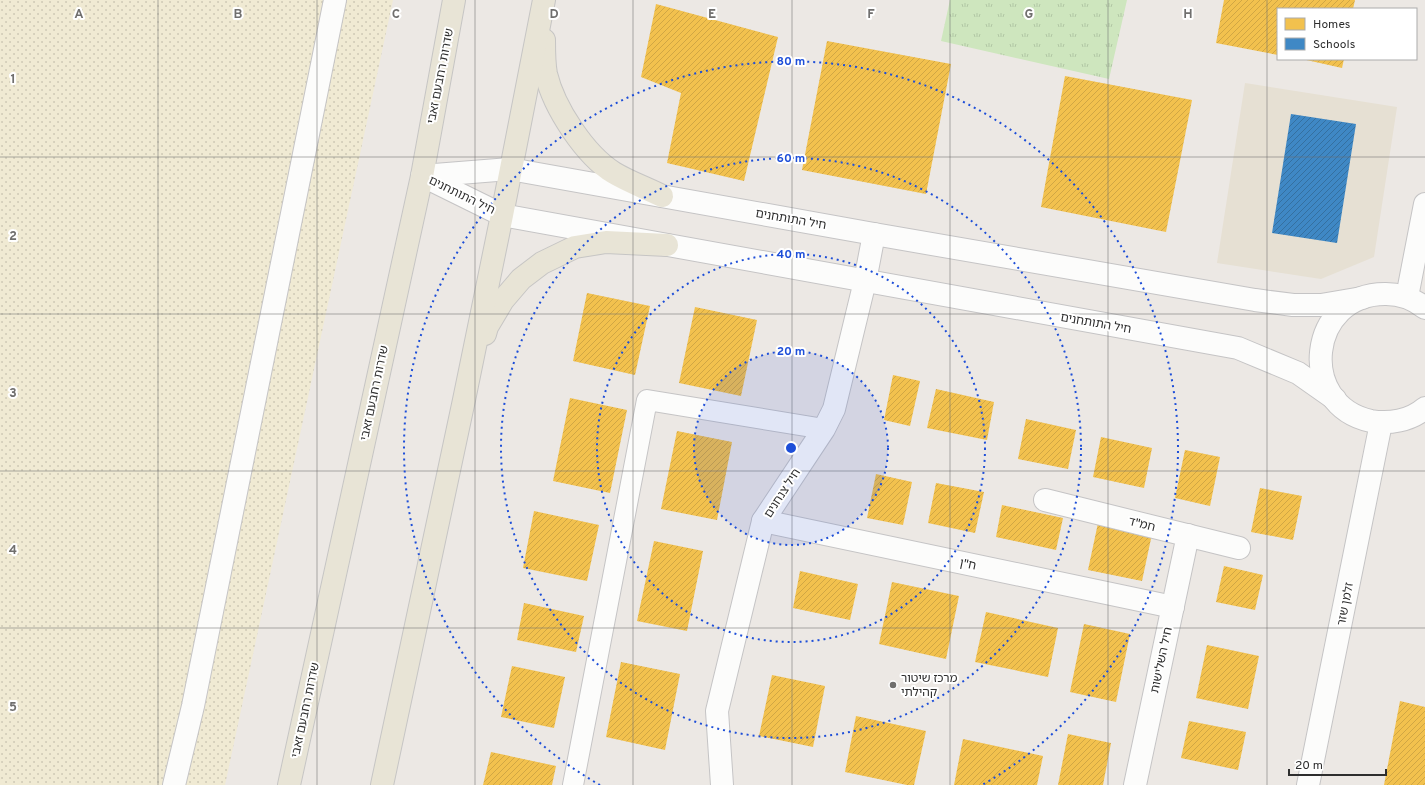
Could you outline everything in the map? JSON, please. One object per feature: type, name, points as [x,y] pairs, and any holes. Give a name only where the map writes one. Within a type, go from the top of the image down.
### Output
[{"type":"main road","name":"שדרות רחבעם זאבי","points":[[289,785],[422,176],[454,0]]},
{"type":"main road","points":[[382,785],[464,400],[545,0]]},
{"type":"main road","points":[[545,0],[544,44],[546,73],[565,116],[580,139],[597,160],[615,174],[662,196]]},
{"type":"main road","points":[[464,400],[487,327],[504,300],[521,279],[542,263],[574,247],[606,242],[667,245]]},
{"type":"street","points":[[174,785],[193,706],[335,0]]},
{"type":"street","name":"חיל התותחנים","points":[[422,176],[510,169],[874,234],[1293,305],[1322,305],[1376,294],[1392,294],[1407,297]]},
{"type":"street","name":"חיל התותחנים","points":[[422,176],[502,215],[1238,348],[1298,373],[1335,399]]},
{"type":"street","points":[[1425,204],[1407,297],[1425,308]]},
{"type":"street","name":"חיל צנחנים","points":[[725,784],[717,711],[763,521],[824,429],[834,409],[865,281],[874,234]]},
{"type":"street","points":[[1362,298],[1346,306],[1334,318],[1325,333],[1321,350],[1321,368],[1326,384],[1335,399],[1348,411],[1364,419],[1381,423],[1402,420],[1424,410]]},
{"type":"street","name":"זלמן שזר","points":[[1308,785],[1381,423]]},
{"type":"street","name":"חמ\"ד","points":[[1045,500],[1239,548]]},
{"type":"street","name":"ח\"ן","points":[[763,521],[1173,607]]},
{"type":"street","name":"חיל השלישות","points":[[1135,785],[1188,535]]},
{"type":"lane","points":[[573,785],[647,400],[824,429]]},
{"type":"shaded area","points":[[1245,83],[1397,107],[1374,257],[1321,279],[1217,263]]},
{"type":"sand","points":[[0,0],[393,0],[225,785],[0,785]]},
{"type":"green space","points":[[950,0],[1127,0],[1109,79],[941,41]]},
{"type":"building: Homes","points":[[1224,0],[1355,0],[1353,8],[1277,8],[1277,55],[1216,43]]},
{"type":"building: Homes","points":[[656,4],[778,37],[744,181],[667,163],[681,93],[641,77]]},
{"type":"building: Homes","points":[[827,41],[951,64],[926,194],[802,170]]},
{"type":"building: Homes","points":[[1306,60],[1344,60],[1342,68]]},
{"type":"building: Homes","points":[[1065,76],[1192,100],[1166,232],[1041,207]]},
{"type":"building: Homes","points":[[587,293],[650,306],[635,375],[573,361]]},
{"type":"building: Homes","points":[[695,307],[757,320],[741,396],[679,383]]},
{"type":"building: Homes","points":[[893,375],[920,381],[910,426],[884,420]]},
{"type":"building: Homes","points":[[936,389],[994,402],[987,440],[927,428]]},
{"type":"building: Homes","points":[[570,398],[627,410],[610,493],[553,481]]},
{"type":"building: Homes","points":[[1026,419],[1076,430],[1068,469],[1018,459]]},
{"type":"building: Homes","points":[[677,431],[732,442],[717,520],[661,509]]},
{"type":"building: Homes","points":[[1101,437],[1152,448],[1144,488],[1093,477]]},
{"type":"building: Homes","points":[[1185,450],[1220,457],[1210,506],[1175,498]]},
{"type":"building: Homes","points":[[876,474],[912,482],[903,525],[867,518]]},
{"type":"building: Homes","points":[[936,483],[984,492],[975,533],[928,523]]},
{"type":"building: Homes","points":[[1260,488],[1302,496],[1293,540],[1251,532]]},
{"type":"building: Homes","points":[[1002,505],[1063,518],[1056,550],[996,537]]},
{"type":"building: Homes","points":[[534,511],[599,525],[587,581],[523,568]]},
{"type":"building: Homes","points":[[1098,523],[1152,534],[1142,581],[1088,570]]},
{"type":"building: Homes","points":[[654,541],[703,551],[687,631],[637,621]]},
{"type":"building: Homes","points":[[1224,566],[1263,575],[1255,610],[1216,602]]},
{"type":"building: Homes","points":[[800,571],[858,584],[850,620],[793,608]]},
{"type":"building: Homes","points":[[892,582],[959,596],[946,659],[879,644]]},
{"type":"building: Homes","points":[[524,603],[584,616],[576,652],[517,640]]},
{"type":"building: Homes","points":[[986,612],[1058,628],[1048,677],[975,662]]},
{"type":"building: Homes","points":[[1084,624],[1130,634],[1116,702],[1070,692]]},
{"type":"building: Homes","points":[[1207,645],[1259,656],[1248,709],[1196,698]]},
{"type":"building: Homes","points":[[621,662],[680,674],[665,750],[606,737]]},
{"type":"building: Homes","points":[[512,666],[565,677],[554,728],[501,717]]},
{"type":"building: Homes","points":[[772,675],[825,686],[813,747],[759,736]]},
{"type":"building: Homes","points":[[1400,701],[1425,707],[1425,785],[1384,785]]},
{"type":"building: Homes","points":[[856,716],[926,731],[914,785],[907,785],[845,772]]},
{"type":"building: Homes","points":[[1189,721],[1246,732],[1238,770],[1181,758]]},
{"type":"building: Homes","points":[[1068,734],[1111,743],[1103,785],[1058,785]]},
{"type":"building: Homes","points":[[963,739],[1043,756],[1037,785],[954,785]]},
{"type":"building: Homes","points":[[491,752],[556,766],[552,785],[483,785]]},
{"type":"building: Schools","points":[[1291,114],[1356,124],[1337,243],[1272,233]]},
{"type":"place","name":"מרכז שיטור קהילתי","points":[[893,685]]}]
